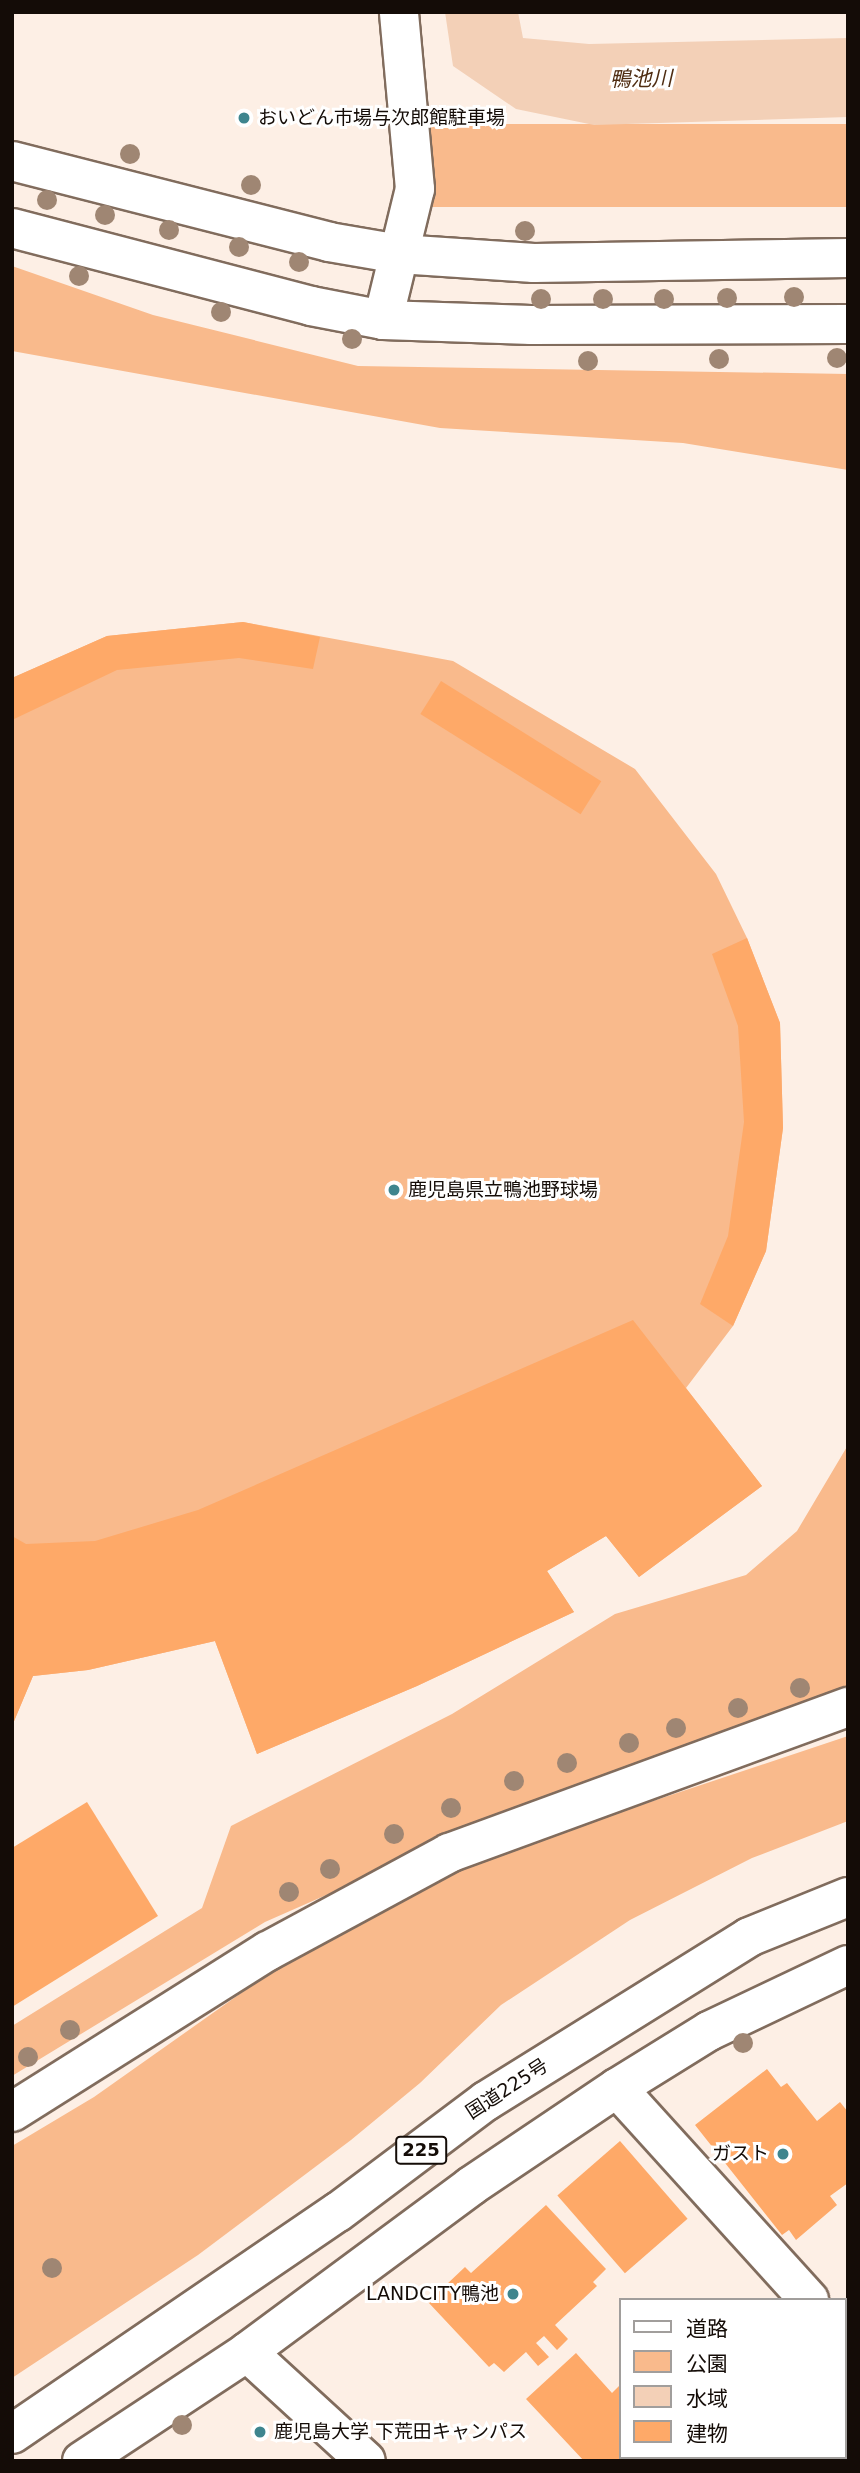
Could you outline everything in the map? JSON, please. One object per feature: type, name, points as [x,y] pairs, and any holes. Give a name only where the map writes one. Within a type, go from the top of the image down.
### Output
[{"type":"main road","points":[[383,320],[415,189],[399,12]]},
{"type":"main road","points":[[12,161],[329,242],[399,254],[534,263],[848,258]]},
{"type":"main road","points":[[12,228],[311,306],[383,320],[457,324],[848,324]]},
{"type":"main road","points":[[12,2112],[268,1951],[449,1853],[848,1707]]},
{"type":"main road","name":"国道225号","points":[[12,2434],[338,2212],[486,2101],[749,1937],[848,1897]]},
{"type":"main road","points":[[82,2461],[247,2352],[471,2186],[617,2088],[709,2031],[848,1965]]},
{"type":"main road","points":[[617,2088],[807,2298]]},
{"type":"main road","points":[[247,2352],[366,2461]]},
{"type":"green space","points":[[429,124],[848,124],[848,207],[429,207]]},
{"type":"green space","points":[[12,266],[153,315],[358,366],[848,374],[848,470],[683,443],[440,428],[12,351]]},
{"type":"green space","name":"鹿児島県立鴨池野球場","points":[[243,622],[453,661],[635,769],[716,874],[747,938],[780,1023],[783,1128],[766,1251],[733,1326],[686,1388],[762,1486],[639,1577],[606,1536],[547,1571],[574,1612],[417,1686],[257,1754],[215,1641],[88,1670],[33,1676],[12,1726],[12,678],[107,636]]},
{"type":"green space","points":[[848,1445],[848,1687],[526,1807],[265,1922],[12,2076],[12,2026],[202,1908],[231,1826],[452,1714],[615,1614],[746,1575],[797,1531]]},
{"type":"green space","points":[[848,1736],[848,1821],[752,1858],[630,1920],[501,2005],[420,2083],[351,2140],[198,2255],[12,2378],[12,2146],[94,2097],[278,1967],[464,1864]]},
{"type":"water","name":"鴨池川","points":[[445,12],[518,12],[523,38],[589,44],[848,38],[848,117],[594,125],[516,109],[453,66]]},
{"type":"building","points":[[243,622],[320,637],[313,669],[239,658],[117,670],[12,720],[12,678],[107,636]]},
{"type":"building","points":[[441,681],[601,781],[581,814],[420,714]]},
{"type":"building","points":[[747,938],[780,1023],[783,1128],[766,1251],[733,1326],[700,1304],[728,1236],[744,1122],[738,1026],[712,954]]},
{"type":"building","points":[[633,1320],[762,1486],[639,1577],[606,1536],[547,1571],[574,1612],[417,1686],[257,1754],[215,1641],[88,1670],[33,1676],[12,1726],[12,1536],[26,1544],[95,1541],[198,1510]]},
{"type":"building","points":[[87,1802],[158,1916],[12,2007],[12,1848]]},
{"type":"building","name":"ガスト","points":[[767,2069],[781,2087],[787,2083],[817,2121],[840,2102],[848,2112],[848,2183],[830,2196],[837,2205],[796,2240],[789,2230],[782,2235],[695,2125]]},
{"type":"building","points":[[620,2141],[688,2219],[625,2273],[557,2195]]},
{"type":"building","name":"LANDCITY鴨池","points":[[546,2205],[606,2269],[593,2282],[597,2286],[555,2325],[568,2339],[557,2350],[544,2336],[536,2343],[549,2357],[538,2366],[526,2352],[504,2372],[494,2363],[489,2367],[428,2302],[465,2267],[471,2273]]},
{"type":"building","points":[[576,2353],[612,2393],[618,2387],[618,2459],[689,2461],[584,2461],[526,2399]]},
{"type":"building","points":[[846,2434],[848,2461],[790,2461],[846,2459]]},
{"type":"place","name":"おいどん市場与次郎館駐車場","points":[[244,118]]},
{"type":"place","name":"鹿児島県立鴨池野球場","points":[[394,1190]]},
{"type":"place","name":"ガスト","points":[[783,2154]]},
{"type":"place","name":"LANDCITY鴨池","points":[[513,2294]]},
{"type":"place","name":"鹿児島大学 下荒田キャンパス","points":[[260,2432]]}]
